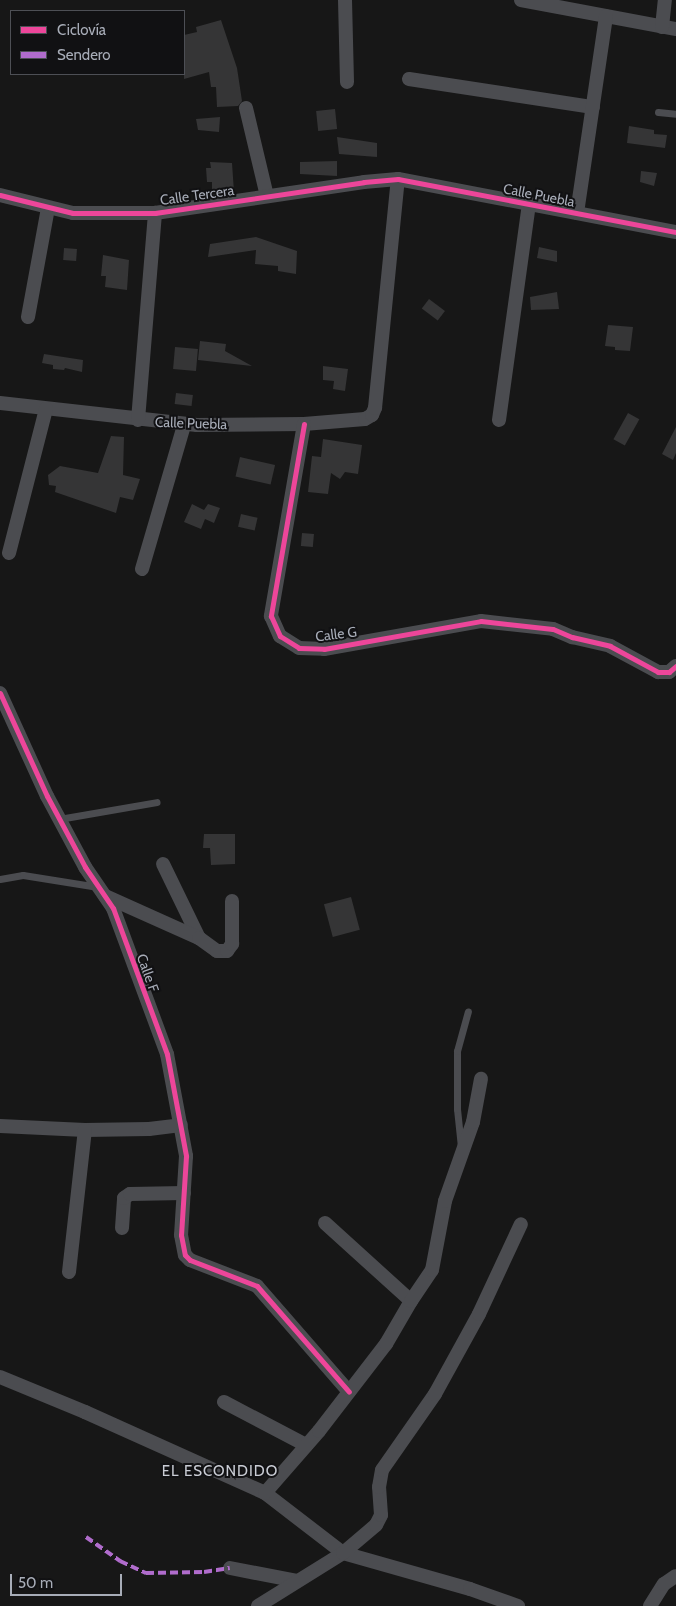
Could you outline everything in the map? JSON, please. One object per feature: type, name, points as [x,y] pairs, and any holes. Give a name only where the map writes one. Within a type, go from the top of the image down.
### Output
[{"type":"street","points":[[345,0],[347,82]]},
{"type":"street","points":[[521,0],[548,3],[676,29]]},
{"type":"street","points":[[662,27],[665,0]]},
{"type":"street","points":[[577,213],[606,16]]},
{"type":"street","points":[[409,78],[593,107]]},
{"type":"street","points":[[246,108],[267,196]]},
{"type":"street","name":"Calle Puebla","points":[[0,403],[184,424],[304,424],[365,419],[372,415],[375,408],[398,179],[676,232]]},
{"type":"street","name":"Calle Tercera","points":[[0,195],[48,208],[94,214],[156,213],[398,179]]},
{"type":"street","points":[[499,420],[529,205]]},
{"type":"street","points":[[28,317],[48,208]]},
{"type":"street","points":[[138,420],[156,213]]},
{"type":"street","points":[[9,553],[46,409]]},
{"type":"street","points":[[142,568],[184,424]]},
{"type":"street","name":"Calle G","points":[[304,424],[271,616],[280,636],[299,648],[324,649],[481,621],[553,629],[572,637],[610,646],[658,672],[669,672],[676,666]]},
{"type":"street","name":"Calle F","points":[[0,693],[59,819],[112,908],[168,1054],[186,1156],[181,1235],[184,1255],[190,1260],[257,1286],[349,1392]]},
{"type":"street","points":[[163,864],[199,938]]},
{"type":"street","points":[[101,891],[199,938],[217,951],[227,951],[232,944],[232,901]]},
{"type":"street","points":[[265,1493],[306,1445],[386,1344],[432,1270],[446,1201],[473,1122],[481,1079]]},
{"type":"street","points":[[0,1126],[85,1130],[150,1129],[181,1125]]},
{"type":"street","points":[[69,1272],[85,1130]]},
{"type":"street","points":[[122,1228],[124,1198],[130,1194],[184,1193]]},
{"type":"street","points":[[324,1223],[411,1301]]},
{"type":"street","points":[[258,1606],[343,1553],[376,1525],[381,1515],[380,1487],[382,1470],[435,1394],[479,1314],[521,1224]]},
{"type":"street","points":[[0,1378],[85,1412],[265,1493],[343,1553],[470,1588],[518,1606]]},
{"type":"street","points":[[224,1402],[306,1445]]},
{"type":"street","points":[[230,1568],[297,1581]]},
{"type":"street","points":[[650,1606],[664,1584],[676,1576]]},
{"type":"lane","points":[[658,112],[676,114]]},
{"type":"lane","points":[[59,819],[157,802]]},
{"type":"lane","points":[[0,879],[23,875],[101,891]]},
{"type":"lane","points":[[462,1155],[457,1109],[457,1051],[468,1011]]},
{"type":"building","points":[[221,20],[237,68],[242,101],[238,106],[217,107],[216,87],[211,87],[209,72],[184,79],[185,35],[197,32],[196,27]]},
{"type":"building","points":[[335,109],[337,129],[318,131],[316,111]]},
{"type":"building","points":[[220,117],[219,132],[198,130],[196,119]]},
{"type":"building","points":[[629,126],[654,130],[654,134],[667,135],[665,148],[627,143]]},
{"type":"building","points":[[337,137],[377,143],[377,157],[339,154]]},
{"type":"building","points":[[337,161],[337,176],[300,174],[300,162]]},
{"type":"building","points":[[210,162],[232,163],[234,192],[212,196],[212,182],[207,182],[206,168],[211,168]]},
{"type":"building","points":[[641,171],[657,173],[654,186],[640,182]]},
{"type":"building","points":[[256,237],[297,251],[296,274],[278,271],[278,266],[255,264],[256,250],[208,257],[210,244]]},
{"type":"building","points":[[539,247],[557,251],[557,262],[537,258]]},
{"type":"building","points":[[64,248],[77,249],[76,261],[63,260]]},
{"type":"building","points":[[103,255],[129,260],[127,290],[105,287],[106,276],[101,276]]},
{"type":"building","points":[[557,292],[559,309],[531,310],[530,297]]},
{"type":"building","points":[[429,299],[445,311],[438,321],[422,309]]},
{"type":"building","points":[[608,325],[633,327],[630,351],[615,350],[615,347],[605,346]]},
{"type":"building","points":[[200,341],[226,344],[225,351],[252,366],[198,360]]},
{"type":"building","points":[[175,347],[198,349],[196,371],[173,369]]},
{"type":"building","points":[[44,354],[83,360],[82,372],[65,368],[64,370],[53,369],[53,365],[42,363]]},
{"type":"building","points":[[323,366],[348,369],[345,391],[333,389],[334,381],[323,380]]},
{"type":"building","points":[[176,393],[193,395],[192,406],[175,404]]},
{"type":"building","points":[[628,413],[639,419],[625,446],[613,439]]},
{"type":"building","points":[[676,427],[676,453],[673,460],[662,454]]},
{"type":"building","points":[[111,436],[124,437],[123,475],[140,479],[133,500],[120,497],[116,513],[55,492],[56,486],[49,485],[48,475],[60,466],[98,473]]},
{"type":"building","points":[[323,439],[362,445],[358,474],[345,472],[340,479],[331,473],[328,494],[308,492],[312,456],[321,457]]},
{"type":"building","points":[[240,457],[275,465],[271,485],[236,476]]},
{"type":"building","points":[[192,504],[204,510],[208,504],[220,508],[214,523],[205,519],[201,529],[184,522]]},
{"type":"building","points":[[241,514],[258,518],[255,530],[238,527]]},
{"type":"building","points":[[302,533],[314,534],[313,547],[301,546]]},
{"type":"building","points":[[204,834],[235,834],[235,864],[211,865],[210,848],[203,848]]},
{"type":"building","points":[[351,897],[360,930],[333,937],[324,904]]},
{"type":"marked path","points":[[86,1537],[120,1561],[146,1573],[204,1572],[230,1568]]},
{"type":"cycle path","points":[[0,195],[73,213],[155,213],[364,182],[398,179],[676,232]]},
{"type":"cycle path","points":[[304,424],[271,616],[280,636],[299,648],[324,649],[481,621],[553,629],[572,637],[610,646],[658,672],[669,672],[676,666]]},
{"type":"cycle path","points":[[0,693],[47,796],[85,867],[113,908],[167,1054],[186,1156],[181,1235],[185,1255],[190,1260],[257,1286],[349,1392]]},
{"type":"district","name":"EL ESCONDIDO","points":[[220,1472]]}]
